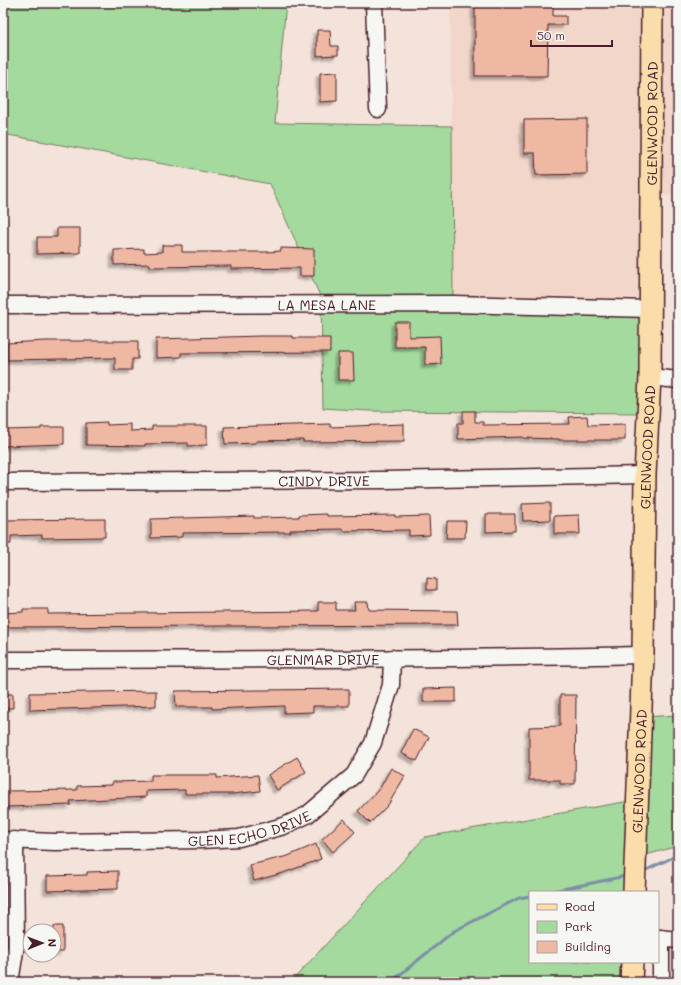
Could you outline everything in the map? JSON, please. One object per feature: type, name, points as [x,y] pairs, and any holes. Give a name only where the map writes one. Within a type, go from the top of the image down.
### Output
[{"type":"main road","name":"GLENWOOD ROAD","points":[[634,891],[643,655],[645,475],[650,377],[652,3]]},
{"type":"main road","points":[[631,982],[632,963]]},
{"type":"street","points":[[374,3],[378,109]]},
{"type":"street","name":"LA MESA LANE","points":[[3,305],[453,304],[650,310]]},
{"type":"street","points":[[650,377],[678,380]]},
{"type":"street","name":"CINDY DRIVE","points":[[3,482],[385,480],[645,475]]},
{"type":"street","name":"GLENMAR DRIVE","points":[[3,660],[479,659],[643,655]]},
{"type":"street","name":"GLEN ECHO DRIVE","points":[[9,840],[71,842],[201,840],[240,838],[284,826],[307,815],[354,775],[373,743],[391,684],[392,658]]},
{"type":"street","points":[[9,840],[16,945],[10,982]]},
{"type":"street","points":[[661,982],[660,938],[678,940]]},
{"type":"shaded area","points":[[450,3],[678,3],[678,196],[639,195],[641,298],[453,304]]},
{"type":"green space","points":[[3,3],[286,3],[275,123],[452,126],[453,304],[646,312],[640,413],[369,411],[323,408],[321,298],[270,184],[3,134]]},
{"type":"green space","points":[[678,715],[678,846],[639,857],[638,891],[529,891],[529,963],[635,963],[634,982],[291,982],[425,837],[641,799],[641,717]]},
{"type":"building","points":[[475,3],[553,3],[553,16],[566,16],[566,25],[548,25],[547,76],[475,76]]},
{"type":"building","points":[[317,30],[330,30],[331,46],[338,46],[338,55],[317,56]]},
{"type":"building","points":[[337,72],[337,101],[320,102],[320,73]]},
{"type":"building","points":[[587,119],[587,174],[536,175],[535,153],[524,153],[524,120]]},
{"type":"building","points":[[57,228],[80,228],[80,253],[37,254],[37,237],[57,237]]},
{"type":"building","points":[[162,245],[182,245],[182,252],[266,252],[281,251],[281,248],[314,249],[314,276],[300,276],[300,268],[231,269],[231,266],[150,267],[150,264],[114,265],[114,250],[144,249],[144,253],[162,252]]},
{"type":"building","points":[[395,322],[409,322],[409,337],[440,336],[441,364],[425,365],[425,347],[395,347]]},
{"type":"building","points":[[261,336],[330,338],[330,352],[181,353],[181,357],[156,358],[156,339]]},
{"type":"building","points":[[45,341],[138,341],[138,359],[132,359],[132,370],[115,370],[115,358],[7,360],[7,343]]},
{"type":"building","points":[[338,353],[353,353],[354,380],[338,380]]},
{"type":"building","points":[[463,411],[475,411],[475,422],[483,422],[483,425],[570,424],[569,417],[587,416],[588,425],[625,424],[625,440],[559,440],[523,437],[458,439],[458,423],[463,423]]},
{"type":"building","points":[[107,422],[107,425],[130,424],[130,431],[152,430],[152,426],[207,426],[207,445],[188,446],[188,443],[145,444],[145,446],[86,445],[86,423]]},
{"type":"building","points":[[330,424],[330,427],[404,424],[404,441],[303,442],[303,440],[256,441],[256,443],[225,444],[224,427]]},
{"type":"building","points":[[41,427],[64,427],[64,444],[5,446],[5,430],[41,429]]},
{"type":"building","points":[[550,503],[550,520],[523,521],[522,504]]},
{"type":"building","points":[[327,514],[327,516],[429,516],[430,535],[409,536],[409,530],[343,531],[343,529],[290,530],[291,532],[182,533],[182,537],[151,538],[151,519],[254,516],[254,518],[299,517],[299,515]]},
{"type":"building","points":[[486,514],[515,514],[515,531],[486,532]]},
{"type":"building","points":[[579,515],[580,534],[554,534],[554,516]]},
{"type":"building","points":[[105,519],[105,537],[42,538],[42,535],[11,536],[11,544],[3,544],[3,520]]},
{"type":"building","points":[[447,521],[466,521],[465,538],[446,538]]},
{"type":"building","points":[[427,578],[436,579],[436,590],[427,590]]},
{"type":"building","points":[[318,602],[336,602],[336,610],[355,610],[354,602],[368,602],[369,610],[457,611],[458,625],[3,627],[3,613],[23,612],[23,609],[48,609],[48,614],[318,611]]},
{"type":"building","points":[[456,688],[456,702],[423,702],[423,689]]},
{"type":"building","points":[[349,689],[349,706],[313,706],[313,712],[284,713],[284,706],[212,709],[212,707],[176,707],[175,691]]},
{"type":"building","points":[[156,691],[156,706],[30,710],[30,693]]},
{"type":"building","points":[[3,694],[13,694],[13,708],[3,708]]},
{"type":"building","points":[[560,695],[576,695],[575,784],[560,784],[560,780],[529,780],[529,727],[560,726]]},
{"type":"building","points":[[413,729],[429,737],[417,761],[401,753]]},
{"type":"building","points":[[297,757],[306,772],[277,790],[268,775]]},
{"type":"building","points":[[391,768],[405,776],[388,805],[370,823],[358,811],[380,788]]},
{"type":"building","points":[[151,775],[217,775],[217,778],[258,775],[260,791],[232,794],[185,794],[185,790],[146,791],[146,797],[70,801],[71,805],[5,807],[5,791],[77,790],[77,786],[112,785],[112,782],[151,781]]},
{"type":"building","points":[[344,819],[355,832],[333,852],[322,839]]},
{"type":"building","points":[[316,844],[321,859],[283,873],[254,881],[250,865],[288,856]]},
{"type":"building","points":[[118,871],[118,889],[47,891],[47,876],[87,875],[87,872]]},
{"type":"building","points":[[62,926],[63,926],[62,952]]},
{"type":"waterway","points":[[642,872],[678,855]]},
{"type":"waterway","points":[[553,891],[626,876]]},
{"type":"waterway","points":[[391,982],[454,931],[519,898],[529,896]]}]
